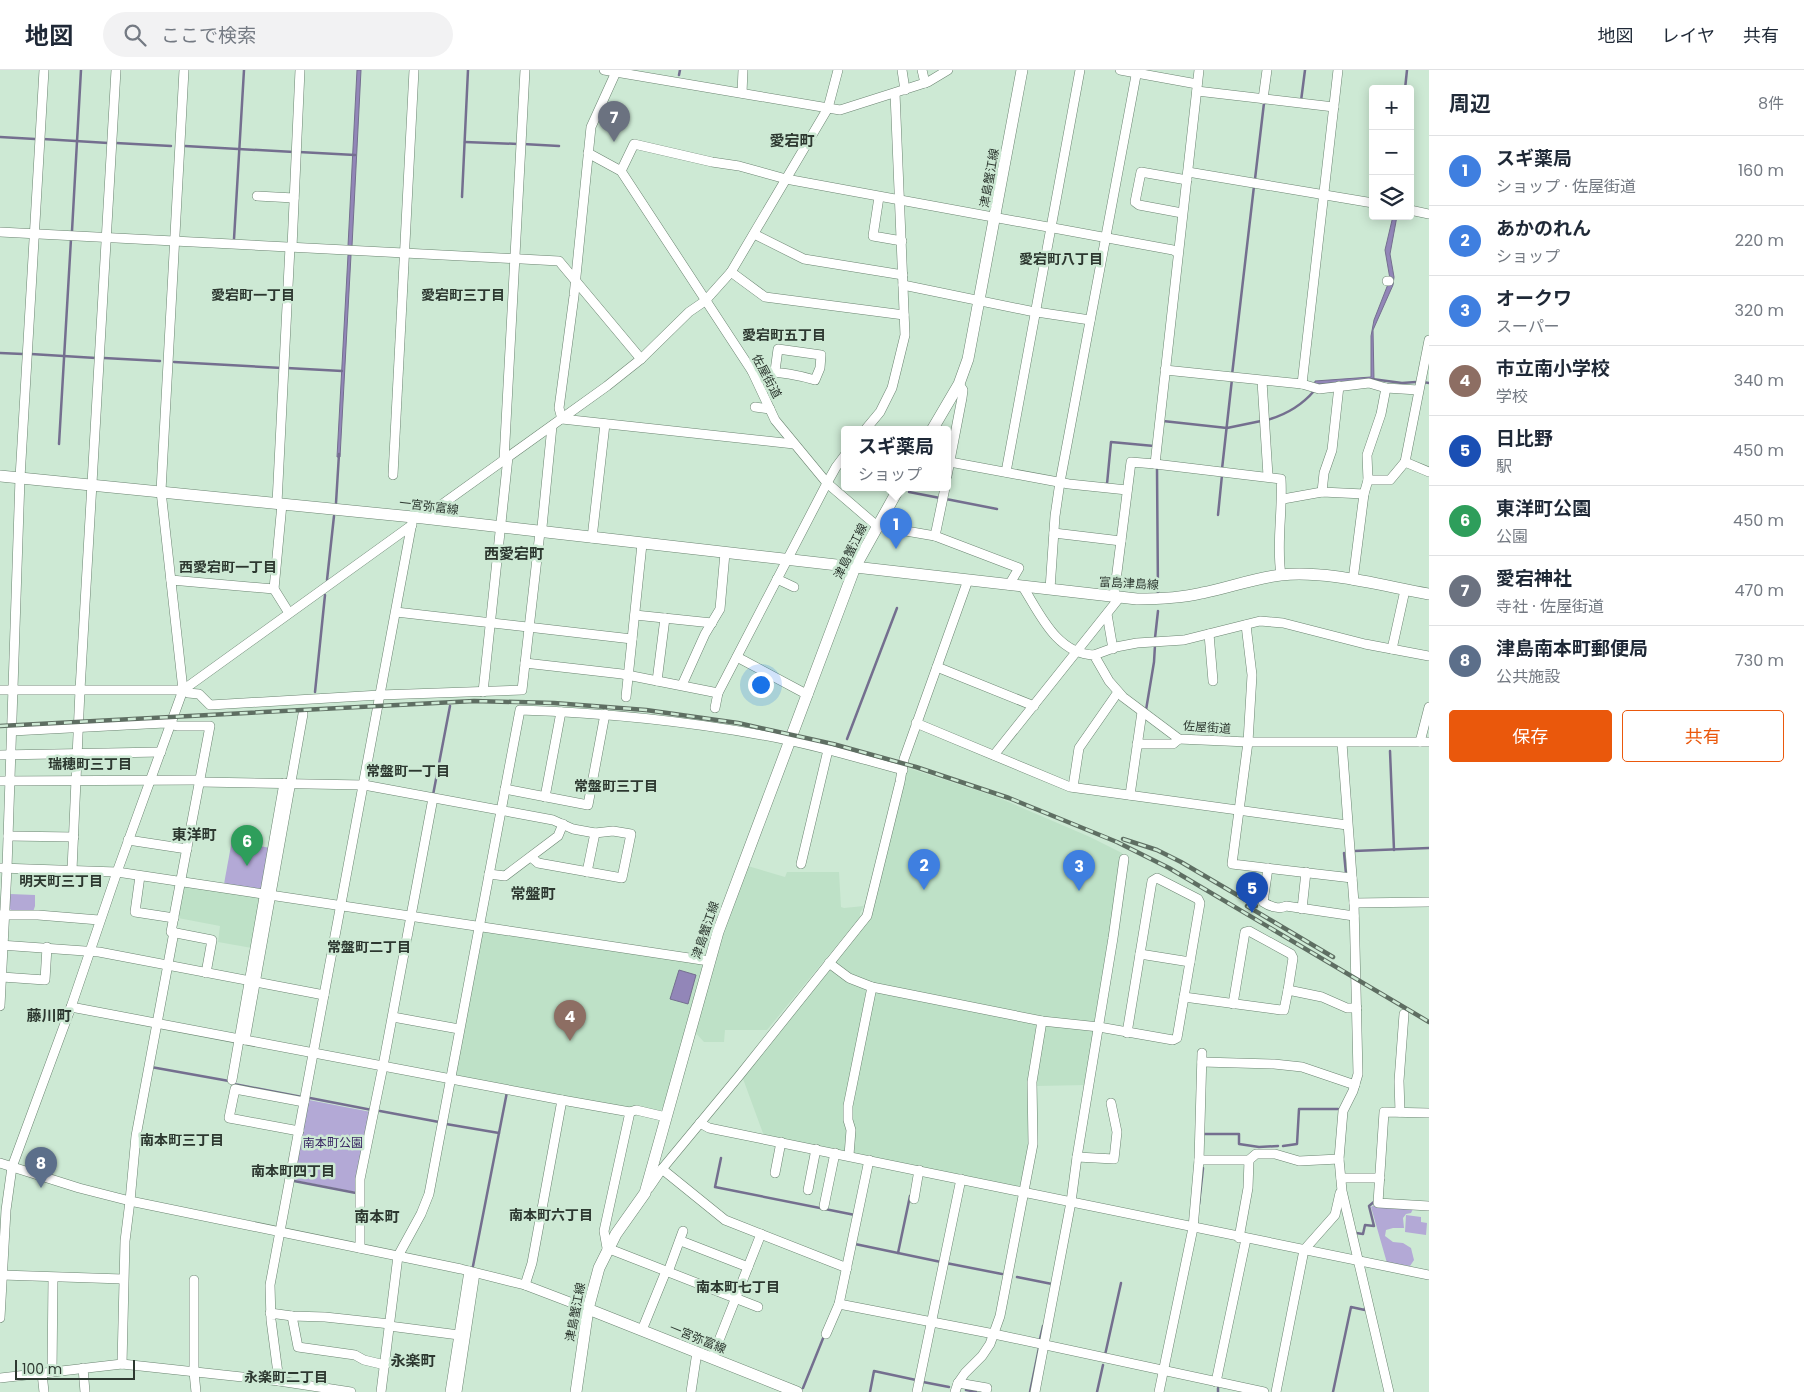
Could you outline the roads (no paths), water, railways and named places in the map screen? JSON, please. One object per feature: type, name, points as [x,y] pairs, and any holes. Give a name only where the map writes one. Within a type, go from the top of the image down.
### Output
[{"type":"main road","name":"津島蟹江線","points":[[934,426],[958,384],[968,358],[1022,70]]},
{"type":"main road","name":"一宮弥富線","points":[[0,476],[280,503],[416,520],[855,567]]},
{"type":"main road","name":"津島蟹江線","points":[[576,1392],[588,1309],[598,1268],[607,1248],[645,1193],[709,961],[855,567],[897,491]]},
{"type":"main road","name":"富島津島線","points":[[855,567],[1137,599],[1175,597],[1202,593],[1281,575],[1318,575],[1429,594]]},
{"type":"main road","name":"一宮弥富線","points":[[588,1309],[791,1391]]},
{"type":"street","points":[[0,1006],[3,868],[10,780],[20,478],[44,70]]},
{"type":"street","points":[[72,870],[80,690],[116,70]]},
{"type":"street","points":[[0,1318],[2,1256],[12,1167],[71,1007],[88,951],[116,872],[183,690],[161,491],[184,70]]},
{"type":"street","points":[[289,613],[274,589],[280,503],[300,70]]},
{"type":"street","points":[[393,475],[414,70]]},
{"type":"street","points":[[483,692],[506,458],[525,70]]},
{"type":"street","points":[[604,70],[632,72],[840,110],[925,83],[948,70]]},
{"type":"street","points":[[742,93],[743,70]]},
{"type":"street","points":[[183,690],[416,520],[607,386],[641,359],[689,312],[705,301],[730,272],[828,108],[838,70]]},
{"type":"street","points":[[902,70],[905,90]]},
{"type":"street","points":[[922,70],[925,83]]},
{"type":"street","points":[[1006,472],[1080,70]]},
{"type":"street","points":[[1120,70],[1136,72],[1197,88],[1263,99],[1334,107]]},
{"type":"street","points":[[1155,464],[1199,70]]},
{"type":"street","points":[[1263,99],[1267,70]]},
{"type":"street","points":[[1302,384],[1338,70]]},
{"type":"street","points":[[562,419],[558,408],[574,296],[574,281],[591,127],[616,72]]},
{"type":"street","points":[[1050,589],[1060,482],[1136,72]]},
{"type":"street","points":[[868,426],[880,412],[892,388],[905,335],[895,93]]},
{"type":"street","points":[[621,171],[634,144],[712,162],[753,169],[786,179],[1172,250],[1178,253]]},
{"type":"street","name":"佐屋街道","points":[[588,153],[621,171],[752,370],[775,420],[827,483],[877,526]]},
{"type":"street","points":[[1182,214],[1139,205],[1135,202],[1141,172],[1187,176],[1324,194],[1369,202]]},
{"type":"street","points":[[257,196],[294,198]]},
{"type":"street","points":[[879,197],[873,236],[902,242]]},
{"type":"street","points":[[1414,211],[1429,214]]},
{"type":"street","points":[[0,232],[559,261],[641,359]]},
{"type":"street","points":[[754,234],[804,259],[903,274]]},
{"type":"street","points":[[730,272],[765,297],[904,315]]},
{"type":"street","points":[[903,285],[1090,320]]},
{"type":"street","points":[[1368,480],[1390,480],[1405,462],[1429,340]]},
{"type":"street","points":[[752,370],[775,371],[781,374],[802,376],[815,380],[820,368],[821,354],[778,349],[775,371]]},
{"type":"street","points":[[1165,370],[1302,384],[1315,388],[1368,381],[1386,388],[1418,390]]},
{"type":"street","points":[[1262,381],[1268,476]]},
{"type":"street","points":[[951,451],[963,390],[958,384]]},
{"type":"street","points":[[1322,492],[1324,473],[1332,450],[1339,386]]},
{"type":"street","points":[[1352,580],[1364,494],[1368,480],[1367,455],[1381,414],[1386,388]]},
{"type":"street","points":[[755,407],[770,409]]},
{"type":"street","points":[[562,419],[794,444]]},
{"type":"street","points":[[592,538],[605,424]]},
{"type":"street","points":[[0,690],[183,690],[188,693],[199,694],[210,705],[380,695],[522,690],[552,426]]},
{"type":"street","points":[[951,456],[1006,472],[1060,482],[1127,490]]},
{"type":"street","points":[[715,708],[718,693],[827,483],[841,460]]},
{"type":"street","points":[[994,755],[1107,614],[1117,597],[1121,541],[1131,462],[1268,476],[1281,479],[1282,499],[1279,558],[1281,575]]},
{"type":"street","points":[[1405,462],[1429,472]]},
{"type":"street","points":[[935,536],[944,491]]},
{"type":"street","points":[[1282,499],[1322,492],[1364,494]]},
{"type":"street","points":[[282,1392],[270,1313],[270,1285],[380,695],[416,520]]},
{"type":"street","points":[[877,526],[935,536],[1019,568],[1009,585]]},
{"type":"street","points":[[1054,533],[1121,541]]},
{"type":"street","points":[[626,697],[642,544]]},
{"type":"street","points":[[682,685],[705,634],[720,609],[725,553]]},
{"type":"street","points":[[777,579],[794,587]]},
{"type":"street","points":[[171,580],[274,589]]},
{"type":"street","points":[[645,1193],[662,1169],[867,916],[902,770],[916,723],[968,580]]},
{"type":"street","points":[[1023,587],[1054,635],[1077,652],[1085,655],[1094,655],[1137,643],[1184,640],[1260,621],[1283,623],[1329,636],[1429,656]]},
{"type":"street","points":[[1392,649],[1405,590]]},
{"type":"street","points":[[396,612],[489,621],[632,639]]},
{"type":"street","points":[[1107,614],[1113,649]]},
{"type":"street","points":[[635,615],[712,623]]},
{"type":"street","points":[[657,681],[665,618]]},
{"type":"street","points":[[1246,625],[1252,675],[1248,742],[1232,864],[1352,878]]},
{"type":"street","points":[[1209,634],[1213,681]]},
{"type":"street","name":"佐屋街道","points":[[1094,655],[1109,681],[1118,692],[1178,739],[1248,742],[1424,742]]},
{"type":"street","points":[[737,657],[808,694]]},
{"type":"street","points":[[525,663],[622,674],[718,693]]},
{"type":"street","points":[[937,667],[1034,706]]},
{"type":"street","points":[[1073,787],[1079,748],[1118,692]]},
{"type":"street","points":[[1424,742],[1429,707]]},
{"type":"street","points":[[381,1392],[398,1256],[421,1214],[429,1194],[520,710],[605,714],[658,719],[730,730],[790,740],[902,770]]},
{"type":"street","points":[[545,797],[561,712]]},
{"type":"street","points":[[1130,795],[1142,712]]},
{"type":"street","points":[[232,1080],[242,1040],[288,784],[304,714]]},
{"type":"street","points":[[505,789],[588,805],[605,714]]},
{"type":"street","points":[[916,723],[1073,787],[1347,825]]},
{"type":"street","points":[[12,730],[171,724],[177,726],[210,726],[136,1136],[125,1241],[122,1364]]},
{"type":"street","points":[[1137,744],[1173,744],[1178,739]]},
{"type":"street","points":[[1342,743],[1354,902],[1358,1074],[1343,1111],[1339,1159],[1342,1191],[1389,1392]]},
{"type":"street","points":[[801,864],[828,750]]},
{"type":"street","points":[[0,755],[161,752]]},
{"type":"street","points":[[0,781],[151,780],[364,785],[554,820],[573,829],[595,833],[613,831],[631,834],[622,878],[538,863],[530,857]]},
{"type":"street","points":[[360,1248],[360,1178],[393,1017],[433,798]]},
{"type":"street","points":[[489,874],[505,876],[558,836],[563,824]]},
{"type":"street","points":[[5,832],[74,837]]},
{"type":"street","points":[[587,872],[595,833]]},
{"type":"street","points":[[128,840],[187,850]]},
{"type":"street","points":[[1035,1392],[1071,1202],[1124,859]]},
{"type":"street","points":[[3,868],[116,872],[709,961]]},
{"type":"street","points":[[1268,868],[1263,902],[1268,906],[1282,908],[1286,906],[1354,916]]},
{"type":"street","points":[[1302,909],[1306,872]]},
{"type":"street","points":[[140,876],[135,912],[174,918]]},
{"type":"street","points":[[829,963],[849,978],[872,987],[1042,1021],[1173,1040],[1177,1038],[1200,903],[1198,899],[1157,878],[1152,881],[1127,1033]]},
{"type":"street","points":[[1354,902],[1429,902]]},
{"type":"street","points":[[2,915],[99,920]]},
{"type":"street","points":[[1184,997],[1233,1004],[1284,1010],[1293,958],[1291,954],[1249,931],[1245,932],[1233,1004]]},
{"type":"street","points":[[174,932],[212,940],[206,973]]},
{"type":"street","points":[[2,945],[88,951],[324,995]]},
{"type":"street","points":[[2,977],[46,980],[47,947]]},
{"type":"street","points":[[1140,954],[1190,962]]},
{"type":"street","points":[[849,1156],[851,1136],[848,1106],[872,987]]},
{"type":"street","points":[[1288,990],[1322,997],[1347,1008],[1357,1008]]},
{"type":"street","points":[[71,1007],[562,1100],[630,1112],[636,1110],[666,1117]]},
{"type":"street","points":[[1400,1112],[1399,1081],[1404,1014]]},
{"type":"street","points":[[393,1017],[459,1029]]},
{"type":"street","points":[[955,1392],[958,1382],[982,1356],[994,1334],[1000,1316],[1034,1136],[1032,1082],[1042,1021]]},
{"type":"street","points":[[1159,1392],[1193,1228],[1199,1160],[1202,1057],[1302,1067],[1355,1085]]},
{"type":"street","points":[[299,1131],[229,1118],[235,1088],[304,1102]]},
{"type":"street","points":[[525,1285],[532,1263],[562,1100]]},
{"type":"street","points":[[1077,1157],[1114,1159],[1118,1132],[1111,1103]]},
{"type":"street","points":[[630,1112],[604,1231],[607,1248],[758,1307]]},
{"type":"street","points":[[1429,1113],[1384,1112],[1378,1203],[1429,1206]]},
{"type":"street","points":[[700,1123],[709,1128],[1429,1275]]},
{"type":"street","points":[[775,1173],[781,1142]]},
{"type":"street","points":[[808,1190],[816,1149]]},
{"type":"street","points":[[824,1206],[835,1153]]},
{"type":"street","points":[[1199,1160],[1249,1160],[1256,1154],[1275,1154],[1299,1161],[1339,1159]]},
{"type":"street","points":[[826,1334],[840,1304],[869,1160]]},
{"type":"street","points":[[1216,1382],[1242,1238],[1248,1188],[1249,1160]]},
{"type":"street","points":[[0,1163],[79,1188],[130,1200],[398,1256],[525,1285],[588,1309]]},
{"type":"street","points":[[662,1169],[725,1220],[847,1268]]},
{"type":"street","points":[[914,1199],[919,1170]]},
{"type":"street","points":[[1341,1178],[1380,1178]]},
{"type":"street","points":[[917,1392],[962,1179]]},
{"type":"street","points":[[1276,1392],[1304,1250],[1335,1215],[1339,1194],[1342,1191]]},
{"type":"street","points":[[642,1330],[681,1241],[683,1231]]},
{"type":"street","points":[[712,1358],[761,1234]]},
{"type":"street","points":[[681,1241],[748,1267]]},
{"type":"street","points":[[450,1392],[472,1272]]},
{"type":"street","points":[[457,1392],[472,1272]]},
{"type":"street","points":[[2,1275],[53,1278],[124,1278]]},
{"type":"street","points":[[52,1372],[53,1278]]},
{"type":"street","points":[[194,1280],[194,1372],[196,1392]]},
{"type":"street","points":[[840,1304],[994,1334],[1264,1392]]},
{"type":"street","points":[[270,1313],[325,1317],[459,1335]]},
{"type":"street","points":[[292,1316],[298,1347],[355,1355],[364,1360],[385,1366]]},
{"type":"street","points":[[691,1392],[697,1352]]},
{"type":"street","points":[[0,1378],[122,1364],[351,1392]]},
{"type":"street","points":[[83,1368],[86,1392]]},
{"type":"street","points":[[42,1373],[44,1392]]},
{"type":"street","points":[[958,1382],[987,1388],[986,1392]]},
{"type":"waterway","points":[[72,231],[81,70]]},
{"type":"waterway","points":[[234,239],[244,70]]},
{"type":"waterway","points":[[462,197],[468,70]]},
{"type":"waterway","points":[[679,75],[680,70]]},
{"type":"waterway","points":[[1301,101],[1305,70]]},
{"type":"waterway","points":[[1405,85],[1407,70]]},
{"type":"waterway","points":[[1255,179],[1264,103],[1266,103]]},
{"type":"waterway","points":[[0,137],[35,139]]},
{"type":"waterway","points":[[43,139],[108,143]]},
{"type":"waterway","points":[[465,142],[518,144]]},
{"type":"waterway","points":[[116,143],[171,146]]},
{"type":"waterway","points":[[523,144],[559,146]]},
{"type":"waterway","points":[[185,146],[294,152]]},
{"type":"waterway","points":[[299,152],[355,155]]},
{"type":"waterway","points":[[1232,375],[1254,186]]},
{"type":"waterway","points":[[59,444],[71,239]]},
{"type":"waterway","points":[[0,353],[23,354]]},
{"type":"waterway","points":[[31,354],[96,358]]},
{"type":"waterway","points":[[104,358],[160,361]]},
{"type":"waterway","points":[[174,362],[282,368]]},
{"type":"waterway","points":[[287,368],[342,371]]},
{"type":"waterway","points":[[1222,469],[1232,379]]},
{"type":"waterway","points":[[1372,379],[1402,383],[1416,382]]},
{"type":"waterway","points":[[1423,382],[1429,383]]},
{"type":"waterway","points":[[1267,420],[1293,409],[1314,391]]},
{"type":"waterway","points":[[1163,421],[1227,428],[1261,421]]},
{"type":"waterway","points":[[1105,484],[1107,484],[1111,442],[1154,446]]},
{"type":"waterway","points":[[336,503],[339,454]]},
{"type":"waterway","points":[[1157,468],[1158,595]]},
{"type":"waterway","points":[[1218,515],[1222,475]]},
{"type":"waterway","points":[[909,492],[940,498]]},
{"type":"waterway","points":[[946,499],[997,509]]},
{"type":"waterway","points":[[327,580],[334,516]]},
{"type":"waterway","points":[[315,692],[325,595]]},
{"type":"waterway","points":[[847,739],[897,608]]},
{"type":"waterway","points":[[1155,638],[1158,611]]},
{"type":"waterway","points":[[1146,710],[1155,645]]},
{"type":"waterway","points":[[433,795],[450,706]]},
{"type":"waterway","points":[[1390,751],[1394,850]]},
{"type":"waterway","points":[[1354,851],[1429,848]]},
{"type":"waterway","points":[[1344,853],[1346,874]]},
{"type":"waterway","points":[[151,1067],[229,1081]]},
{"type":"waterway","points":[[235,1081],[234,1084],[302,1097]]},
{"type":"waterway","points":[[473,1266],[507,1092]]},
{"type":"waterway","points":[[310,1098],[372,1110]]},
{"type":"waterway","points":[[1283,1146],[1297,1144],[1299,1109],[1338,1109]]},
{"type":"waterway","points":[[380,1111],[439,1122]]},
{"type":"waterway","points":[[446,1124],[499,1133]]},
{"type":"waterway","points":[[1203,1134],[1239,1134],[1239,1144],[1259,1147],[1278,1146]]},
{"type":"waterway","points":[[721,1158],[715,1187],[855,1215]]},
{"type":"waterway","points":[[1199,1204],[1203,1168]]},
{"type":"waterway","points":[[294,1181],[356,1193]]},
{"type":"waterway","points":[[898,1253],[910,1196]]},
{"type":"waterway","points":[[1356,1233],[1363,1234],[1365,1225],[1374,1226],[1369,1206],[1375,1201]]},
{"type":"waterway","points":[[855,1244],[941,1262]]},
{"type":"waterway","points":[[946,1263],[1002,1274]]},
{"type":"waterway","points":[[1017,1277],[1052,1284]]},
{"type":"waterway","points":[[1105,1355],[1121,1283]]},
{"type":"waterway","points":[[1333,1392],[1351,1307],[1365,1310],[1365,1308]]},
{"type":"waterway","points":[[1040,1339],[1043,1326]]},
{"type":"waterway","points":[[803,1388],[824,1336]]},
{"type":"waterway","points":[[1030,1392],[1039,1348]]},
{"type":"waterway","points":[[1097,1392],[1103,1365]]},
{"type":"waterway","points":[[870,1392],[874,1371],[916,1380]]},
{"type":"waterway","points":[[923,1382],[949,1387]]},
{"type":"waterway","points":[[966,1390],[976,1392]]},
{"type":"railway","points":[[0,726],[474,701],[554,703],[646,710],[738,723],[833,744],[916,767],[1009,798],[1117,842],[1169,868],[1429,1022]]},
{"type":"railway","points":[[1123,839],[1157,850],[1181,862],[1256,906]]},
{"type":"railway","points":[[1247,906],[1333,957]]},
{"type":"place","name":"愛宕神社","points":[[614,142]]},
{"type":"place","name":"スギ薬局","points":[[896,549]]},
{"type":"place","name":"東洋町公園","points":[[247,866]]},
{"type":"place","name":"あかのれん","points":[[924,890]]},
{"type":"place","name":"オークワ","points":[[1079,891]]},
{"type":"place","name":"日比野","points":[[1252,913]]},
{"type":"place","name":"市立南小学校","points":[[570,1041]]},
{"type":"place","name":"津島南本町郵便局","points":[[41,1188]]},
{"type":"district","name":"愛宕町","points":[[792,140]]},
{"type":"district","name":"愛宕町八丁目","points":[[1061,259]]},
{"type":"district","name":"愛宕町一丁目","points":[[253,295]]},
{"type":"district","name":"愛宕町三丁目","points":[[463,295]]},
{"type":"district","name":"愛宕町五丁目","points":[[784,335]]},
{"type":"district","name":"西愛宕町","points":[[514,553]]},
{"type":"district","name":"西愛宕町一丁目","points":[[228,567]]},
{"type":"district","name":"瑞穂町三丁目","points":[[90,764]]},
{"type":"district","name":"常盤町一丁目","points":[[408,771]]},
{"type":"district","name":"常盤町三丁目","points":[[616,786]]},
{"type":"district","name":"東洋町","points":[[194,834]]},
{"type":"district","name":"明天町三丁目","points":[[61,881]]},
{"type":"district","name":"常盤町","points":[[533,893]]},
{"type":"district","name":"常盤町二丁目","points":[[369,947]]},
{"type":"district","name":"藤川町","points":[[49,1015]]},
{"type":"district","name":"南本町三丁目","points":[[182,1140]]},
{"type":"district","name":"南本町四丁目","points":[[293,1171]]},
{"type":"district","name":"南本町六丁目","points":[[551,1215]]},
{"type":"district","name":"南本町","points":[[377,1216]]},
{"type":"district","name":"南本町七丁目","points":[[738,1287]]},
{"type":"district","name":"永楽町","points":[[413,1360]]},
{"type":"district","name":"永楽町二丁目","points":[[286,1377]]},
{"type":"park label","name":"南本町公園","points":[[333,1142]]}]
